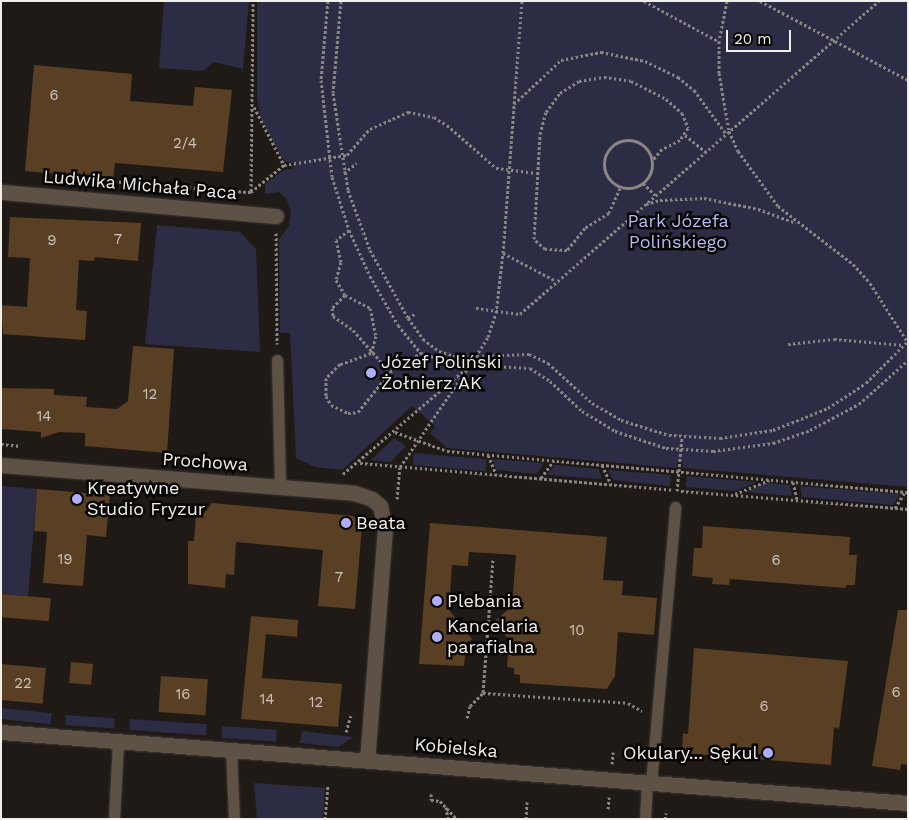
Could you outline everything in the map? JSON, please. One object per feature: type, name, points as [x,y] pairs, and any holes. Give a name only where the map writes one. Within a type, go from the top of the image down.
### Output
[{"type":"street","name":"Ludwika Michała Paca","points":[[1,192],[276,216]]},
{"type":"street","name":"Prochowa","points":[[1,465],[280,486],[341,492],[372,499],[380,506],[385,528],[367,760]]},
{"type":"street","name":"Kobielska","points":[[1,732],[908,804]]},
{"type":"lane","points":[[277,360],[280,486]]},
{"type":"lane","points":[[645,819],[676,507]]},
{"type":"lane","points":[[114,819],[118,742]]},
{"type":"lane","points":[[231,750],[234,819]]},
{"type":"path","points":[[251,192],[253,1]]},
{"type":"path","points":[[328,1],[321,80],[327,160],[349,230],[386,304],[421,353],[436,360],[530,368],[550,381],[582,411],[615,431],[648,444],[681,450],[737,449],[794,436],[858,404],[908,360]]},
{"type":"path","points":[[340,1],[333,74],[340,157],[344,173],[364,236],[408,318],[423,339],[439,351],[457,357],[516,352],[539,357],[607,413],[637,427],[682,437],[737,437],[804,420],[854,393],[907,342]]},
{"type":"path","points":[[341,492],[342,474],[359,463],[395,432],[478,356],[496,314],[503,253],[522,1]]},
{"type":"path","points":[[644,1],[718,41]]},
{"type":"path","points":[[726,1],[718,41],[718,73],[728,133]]},
{"type":"path","points":[[760,1],[908,80]]},
{"type":"path","points":[[476,308],[496,314],[520,314],[879,1]]},
{"type":"path","points":[[514,105],[561,60],[601,52],[645,61],[678,77],[694,90],[728,133],[763,189],[799,225],[853,264],[884,302],[907,342]]},
{"type":"path","points":[[620,188],[608,213],[585,228],[568,250],[553,251],[534,239],[536,173],[546,112],[564,89],[590,78],[618,78],[655,92],[682,113],[687,121],[685,135],[652,160],[644,183]]},
{"type":"path","points":[[253,104],[262,130],[284,165]]},
{"type":"path","points":[[49,176],[251,192],[284,165],[327,160],[350,153],[370,129],[408,112],[434,117],[458,134],[487,163],[509,170],[536,173]]},
{"type":"path","points":[[685,135],[706,152]]},
{"type":"path","points":[[620,188],[604,171],[605,156],[614,143],[637,142],[652,160]]},
{"type":"path","points":[[344,173],[357,163]]},
{"type":"path","points":[[644,183],[655,195]]},
{"type":"path","points":[[620,188],[644,183]]},
{"type":"path","points":[[644,206],[660,200],[704,198],[758,209],[799,225]]},
{"type":"path","points":[[276,216],[277,360]]},
{"type":"path","points":[[349,230],[340,234],[336,244],[341,257],[336,280],[345,296],[367,306],[372,314],[376,336],[371,353],[331,371],[324,386],[331,405],[348,413],[358,412],[365,407],[390,372],[421,353]]},
{"type":"path","points":[[503,253],[556,281]]},
{"type":"path","points":[[345,296],[332,308],[333,316],[353,330],[371,353],[390,372]]},
{"type":"path","points":[[408,318],[415,314]]},
{"type":"path","points":[[788,344],[834,339],[907,342]]},
{"type":"path","points":[[395,432],[447,451],[907,492]]},
{"type":"path","points":[[676,507],[682,437]]},
{"type":"path","points":[[488,455],[496,474]]},
{"type":"path","points":[[541,478],[554,460]]},
{"type":"path","points":[[359,463],[908,509]]},
{"type":"path","points":[[602,465],[611,484]]},
{"type":"path","points":[[734,495],[769,479]]},
{"type":"path","points":[[793,482],[797,500]]},
{"type":"path","points":[[895,508],[907,492]]},
{"type":"path","points":[[467,718],[470,706],[483,693],[493,560]]},
{"type":"path","points":[[483,693],[628,703],[647,717]]},
{"type":"path","points":[[346,732],[353,712]]},
{"type":"path","points":[[325,819],[328,785]]},
{"type":"path","points":[[431,794],[431,800],[440,801],[456,819]]},
{"type":"path","points":[[526,819],[527,802]]},
{"type":"path","points":[[446,808],[448,819]]},
{"type":"path","points":[[665,819],[666,813]]},
{"type":"green space","points":[[164,1],[249,1],[243,69],[214,62],[203,71],[159,68]]},
{"type":"green space","name":"Park Józefa Polińskiego","points":[[257,1],[908,1],[908,487],[683,468],[683,462],[677,462],[677,468],[447,448],[430,433],[435,426],[412,406],[342,470],[315,467],[296,458],[290,333],[280,333],[279,239],[289,226],[291,212],[286,198],[279,192],[265,194],[265,184],[284,170],[293,169],[293,163],[284,161],[261,119],[257,98]]},
{"type":"green space","points":[[157,225],[240,232],[256,249],[260,352],[145,344]]},
{"type":"green space","points":[[394,438],[406,446],[391,462],[371,460]]},
{"type":"green space","points":[[414,453],[487,459],[486,471],[413,465]]},
{"type":"green space","points":[[492,459],[544,463],[537,474],[496,470]]},
{"type":"green space","points":[[555,465],[599,469],[602,479],[547,475]]},
{"type":"green space","points":[[608,470],[671,475],[670,486],[613,480]]},
{"type":"green space","points":[[687,476],[757,482],[735,491],[686,487]]},
{"type":"green space","points":[[766,483],[790,485],[792,496],[746,492]]},
{"type":"green space","points":[[1,486],[37,489],[28,596],[1,594]]},
{"type":"green space","points":[[800,486],[900,494],[893,505],[802,497]]},
{"type":"green space","points":[[1,708],[52,713],[51,724],[1,719]]},
{"type":"green space","points":[[66,715],[115,718],[114,728],[65,725]]},
{"type":"green space","points":[[130,719],[207,724],[206,735],[129,730]]},
{"type":"green space","points":[[222,726],[277,730],[276,742],[221,738]]},
{"type":"green space","points":[[302,731],[353,737],[338,747],[300,743]]},
{"type":"green space","points":[[254,783],[325,788],[323,819],[257,819]]},
{"type":"building","points":[[34,65],[132,74],[130,101],[193,106],[195,87],[232,90],[223,172],[115,163],[113,179],[25,171]]},
{"type":"building","points":[[10,217],[141,223],[138,261],[95,257],[94,261],[79,260],[76,310],[87,311],[85,340],[3,334],[1,305],[27,307],[29,275],[30,258],[8,257]]},
{"type":"building","points":[[133,346],[174,349],[167,453],[85,446],[85,433],[59,432],[41,438],[41,432],[1,429],[1,388],[54,389],[54,395],[87,397],[86,407],[117,409],[128,401]]},
{"type":"building","points":[[37,489],[110,495],[106,537],[87,535],[83,586],[43,583],[47,532],[34,531]]},
{"type":"building","points":[[212,503],[353,516],[362,526],[355,609],[318,606],[323,550],[236,542],[234,575],[226,574],[225,588],[188,584],[188,541],[194,541],[196,516],[201,517]]},
{"type":"building","points":[[430,523],[607,537],[603,580],[623,581],[622,595],[657,598],[654,635],[618,632],[615,676],[607,689],[520,683],[520,675],[514,674],[514,668],[507,667],[509,639],[496,628],[495,621],[512,606],[516,555],[469,552],[468,566],[452,565],[449,610],[472,639],[466,645],[464,666],[419,664]]},
{"type":"building","points":[[703,526],[850,537],[849,555],[857,555],[855,585],[846,585],[846,588],[730,579],[729,585],[712,584],[713,578],[692,576],[694,548],[702,548]]},
{"type":"building","points":[[1,594],[51,598],[49,621],[1,617]]},
{"type":"building","points":[[898,610],[908,610],[908,765],[901,764],[900,770],[872,766]]},
{"type":"building","points":[[251,616],[298,620],[297,637],[266,634],[262,678],[342,684],[338,727],[241,719]]},
{"type":"building","points":[[694,648],[848,661],[839,729],[834,727],[831,765],[682,753],[683,733],[688,734]]},
{"type":"building","points":[[71,662],[93,664],[91,685],[69,683]]},
{"type":"building","points":[[1,664],[46,668],[43,704],[1,700]]},
{"type":"building","points":[[161,676],[208,679],[205,715],[158,712]]},
{"type":"place","name":"Józef Poliński Żołnierz AK","points":[[371,373]]},
{"type":"place","name":"Kreatywne Studio Fryzur","points":[[77,499]]},
{"type":"place","name":"Beata","points":[[346,523]]},
{"type":"place","name":"Plebania","points":[[437,601]]},
{"type":"place","name":"Kancelaria parafialna","points":[[437,637]]},
{"type":"place","name":"Okulary... Sękul","points":[[768,753]]}]
